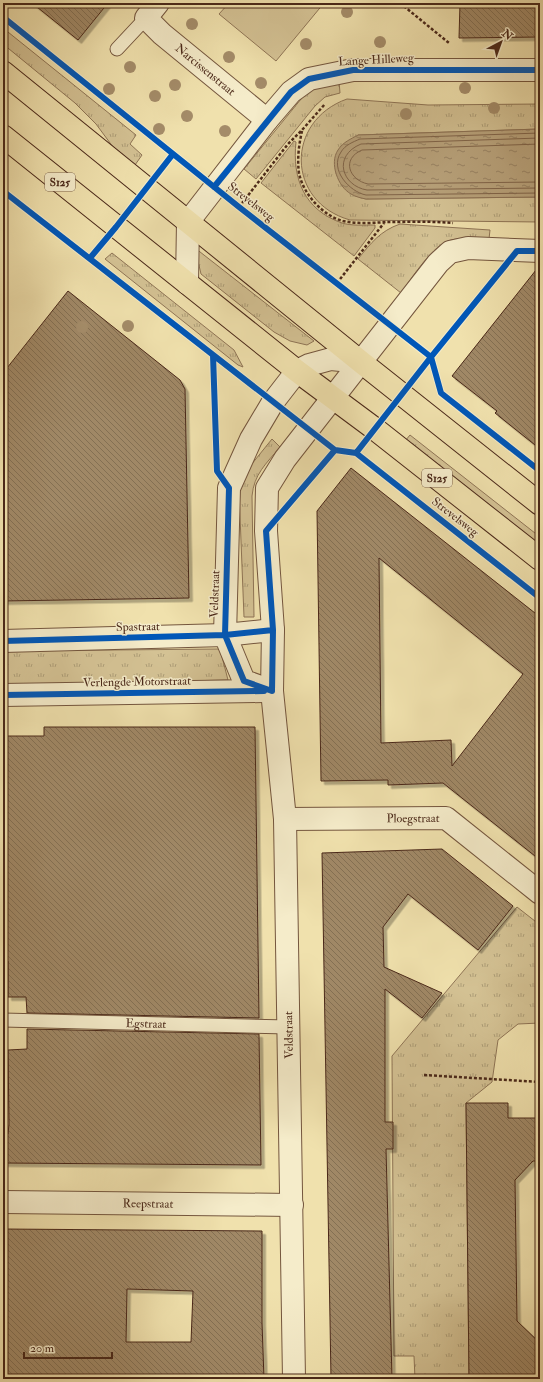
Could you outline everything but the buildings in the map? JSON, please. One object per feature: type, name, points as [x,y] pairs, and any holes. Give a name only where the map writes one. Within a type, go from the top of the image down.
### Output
[{"type":"main road","points":[[3,72],[361,362],[540,504]]},
{"type":"main road","name":"Strevelsweg","points":[[3,136],[297,371],[334,397],[540,559]]},
{"type":"street","name":"Narcissenstraat","points":[[152,10],[162,34],[267,120]]},
{"type":"street","name":"Lange Hilleweg","points":[[188,222],[267,120],[291,92],[309,79],[338,72],[393,69],[540,70]]},
{"type":"street","points":[[187,283],[188,222]]},
{"type":"street","points":[[361,362],[438,263],[450,252],[468,248],[540,250]]},
{"type":"street","name":"Veldstraat","points":[[272,691],[244,681],[225,635],[229,488],[251,439],[273,402],[297,371],[309,365],[331,359],[361,362]]},
{"type":"street","name":"Veldstraat","points":[[294,1379],[285,819],[272,691],[273,630],[266,531],[267,488],[286,459],[361,362]]},
{"type":"street","name":"Spastraat","points":[[3,641],[225,635],[273,630]]},
{"type":"street","name":"Verlengde Motorstraat","points":[[3,695],[272,691]]},
{"type":"street","name":"Ploegstraat","points":[[285,819],[446,818],[540,893]]},
{"type":"street","name":"Reepstraat","points":[[3,1202],[292,1205]]},
{"type":"lane","name":"Narcissenstraat","points":[[117,49],[152,10]]},
{"type":"lane","name":"Egstraat","points":[[3,1020],[289,1027]]},
{"type":"path","points":[[239,207],[288,144],[324,104],[330,102]]},
{"type":"path","points":[[302,130],[299,147],[299,174],[305,189],[326,213],[342,220],[362,223],[460,223]]},
{"type":"path","points":[[337,283],[384,222]]},
{"type":"path","points":[[331,278],[342,287]]},
{"type":"path","points":[[424,1075],[540,1082]]},
{"type":"green space","points":[[229,3],[324,3],[276,61],[219,14]]},
{"type":"green space","points":[[3,28],[136,135],[130,144],[142,155],[135,165],[113,147],[96,124],[75,103],[3,44]]},
{"type":"green space","points":[[339,81],[340,93],[325,97],[315,106],[256,179],[244,169],[306,93],[318,85]]},
{"type":"green space","points":[[347,99],[428,105],[540,104],[540,129],[358,135],[336,173],[348,190],[356,196],[366,199],[540,197],[540,222],[350,220],[329,211],[314,197],[305,180],[301,161],[304,142],[312,125],[327,110]]},
{"type":"green space","points":[[294,141],[296,142],[296,168],[299,180],[303,191],[318,210],[342,223],[354,225],[375,225],[375,228],[354,256],[261,183]]},
{"type":"green space","points":[[400,224],[490,230],[489,239],[470,238],[451,240],[444,243],[430,254],[423,262],[401,293],[358,259],[381,234]]},
{"type":"green space","points":[[195,248],[314,341],[307,345],[290,341],[274,332],[201,274]]},
{"type":"green space","points":[[112,253],[234,350],[243,367],[238,365],[105,259]]},
{"type":"green space","points":[[410,435],[540,537],[540,548],[405,441]]},
{"type":"green space","points":[[272,439],[280,447],[258,475],[253,488],[254,617],[244,617],[239,490],[251,465]]},
{"type":"green space","points":[[220,649],[228,680],[3,685],[3,651]]},
{"type":"green space","points":[[517,907],[540,925],[540,1023],[518,1024],[498,1040],[492,1082],[466,1103],[469,1379],[415,1379],[414,1356],[394,1356],[392,1056]]},
{"type":"water","points":[[540,129],[540,197],[366,199],[355,196],[346,191],[336,174],[334,161],[335,155],[340,147],[358,135]]},
{"type":"cycle path","points":[[3,17],[239,207],[431,357],[441,393],[540,471]]},
{"type":"cycle path","points":[[214,187],[291,92],[309,79],[353,70],[540,70]]},
{"type":"cycle path","points":[[90,258],[173,154]]},
{"type":"cycle path","points":[[3,191],[335,450],[356,453],[540,598]]},
{"type":"cycle path","points":[[356,453],[517,251],[540,251]]},
{"type":"cycle path","points":[[213,355],[217,471],[229,488],[225,635],[244,681],[272,691]]},
{"type":"cycle path","points":[[272,691],[273,630],[266,531],[335,450]]},
{"type":"cycle path","points":[[3,641],[225,635],[273,630]]},
{"type":"cycle path","points":[[3,695],[264,691]]}]
